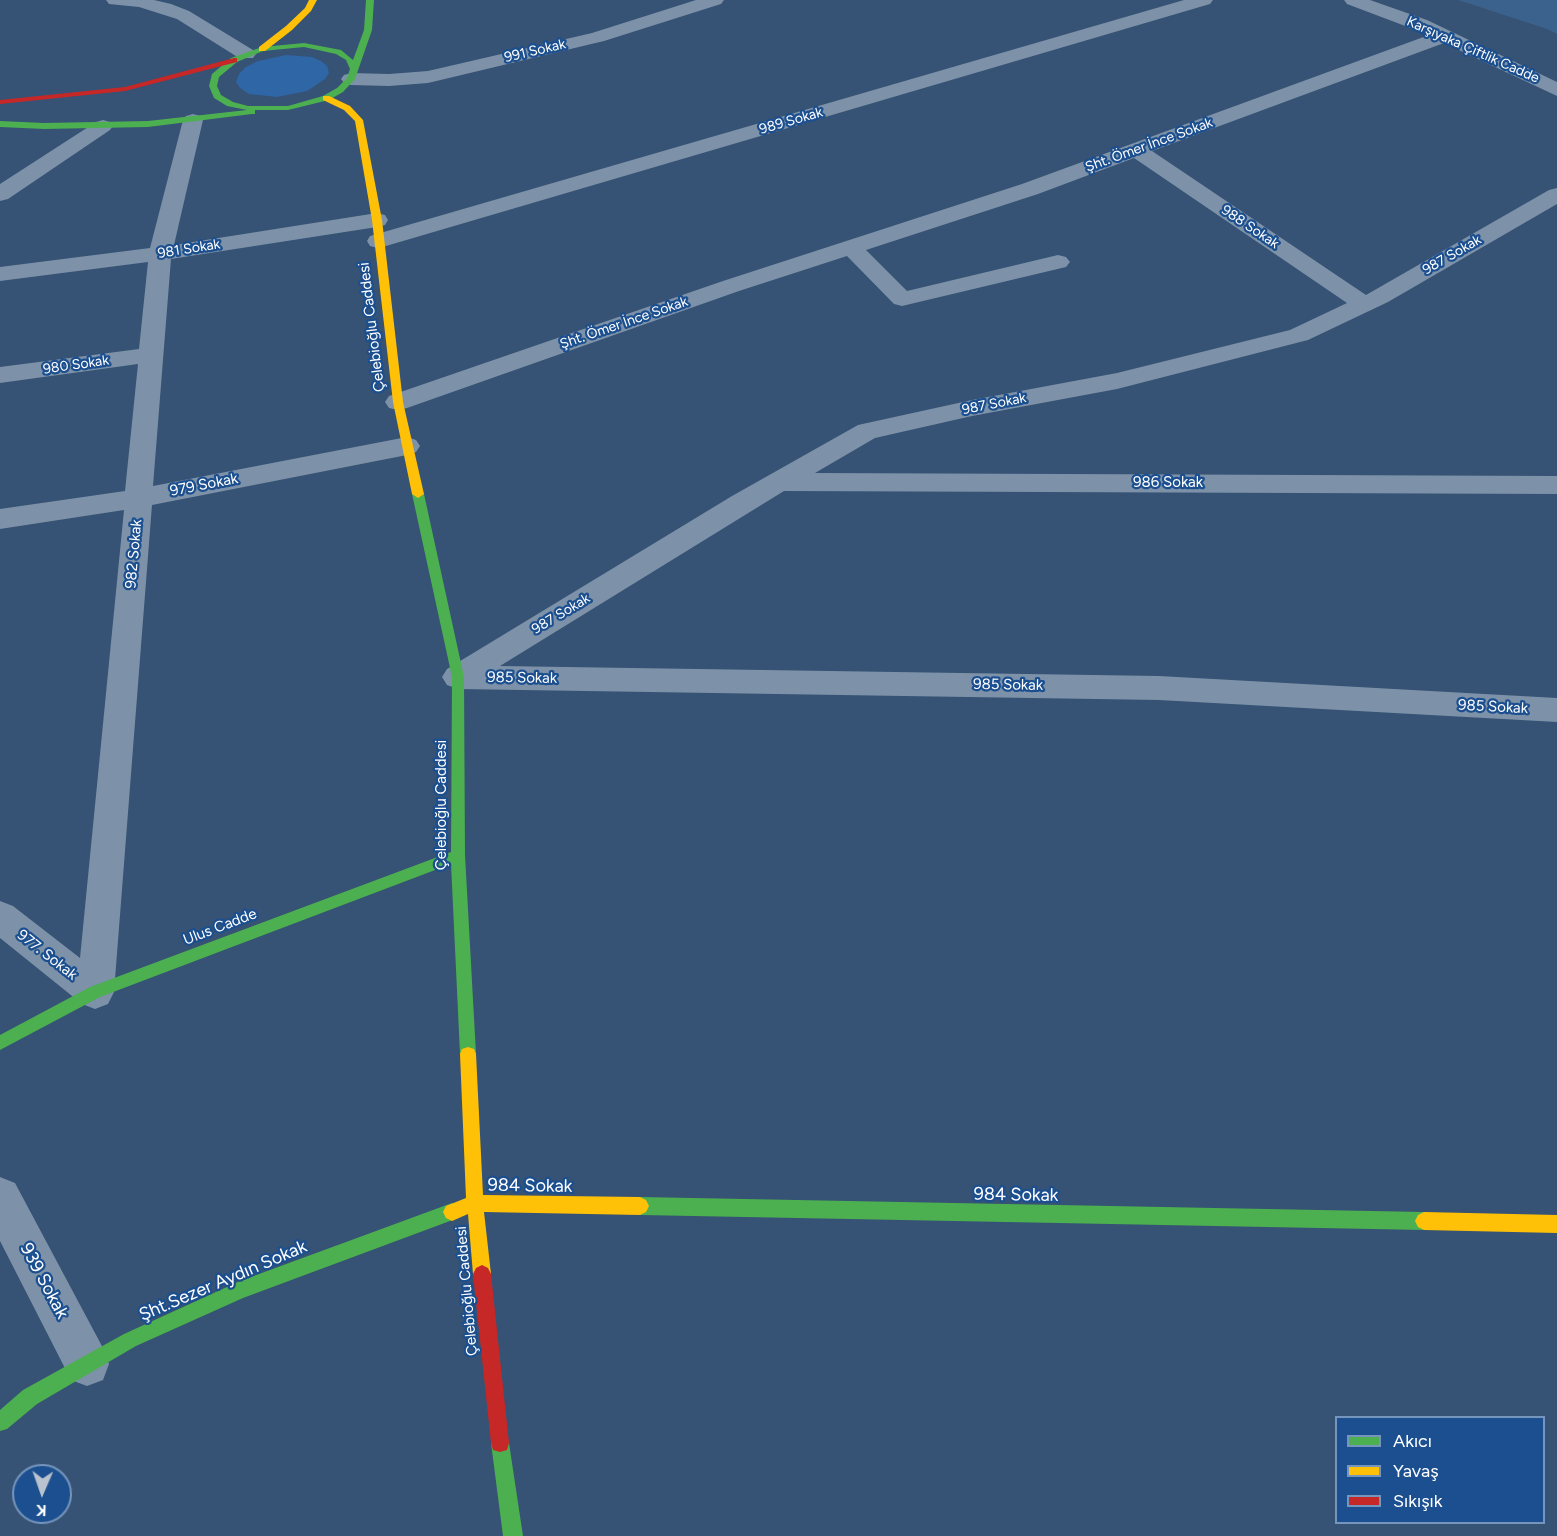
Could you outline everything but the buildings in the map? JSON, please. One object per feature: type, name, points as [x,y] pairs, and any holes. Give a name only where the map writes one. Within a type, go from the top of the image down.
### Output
[{"type":"main road","points":[[267,110],[230,104],[218,96],[213,86],[215,76],[289,28],[308,9],[313,0]]},
{"type":"main road","points":[[0,123],[103,126],[193,120],[288,108],[326,98],[340,90],[352,74],[368,30],[370,0]]},
{"type":"main road","points":[[0,102],[125,89],[247,54],[304,45],[323,47],[338,52],[349,59],[352,74]]},
{"type":"main road","name":"Çelebioğlu Caddesi","points":[[326,98],[347,108],[359,120],[378,230],[398,402],[458,677],[458,855],[475,1203],[495,1408],[513,1536]]},
{"type":"main road","name":"Ulus Cadde","points":[[0,1043],[95,992],[458,855]]},
{"type":"main road","name":"984 Sokak","points":[[475,1203],[1557,1224]]},
{"type":"main road","name":"Şht.Sezer Aydın Sokak","points":[[0,1422],[30,1397],[130,1340],[240,1290],[475,1203]]},
{"type":"street","points":[[115,0],[165,8],[183,15],[247,54]]},
{"type":"street","name":"991 Sokak","points":[[352,74],[389,80],[428,77],[597,37],[715,0]]},
{"type":"street","name":"989 Sokak","points":[[378,230],[1204,0]]},
{"type":"street","name":"Karşıyaka Çiftlik Cadde","points":[[1353,0],[1420,24],[1557,90]]},
{"type":"street","name":"Şht. Ömer İnce Sokak","points":[[398,402],[719,290],[1030,189],[1445,36]]},
{"type":"street","name":"982 Sokak","points":[[95,992],[160,254],[193,120]]},
{"type":"street","points":[[0,194],[103,126]]},
{"type":"street","name":"988 Sokak","points":[[1137,150],[1364,304]]},
{"type":"street","name":"987 Sokak","points":[[458,677],[867,431],[972,408],[1117,381],[1299,335],[1364,304],[1557,195]]},
{"type":"street","name":"981 Sokak","points":[[0,274],[378,230]]},
{"type":"street","points":[[851,247],[902,298],[1058,262]]},
{"type":"street","name":"980 Sokak","points":[[0,375],[151,355]]},
{"type":"street","name":"979 Sokak","points":[[0,519],[139,498],[407,446]]},
{"type":"street","name":"986 Sokak","points":[[778,483],[1557,485]]},
{"type":"street","name":"985 Sokak","points":[[458,677],[1159,688],[1557,710]]},
{"type":"street","name":"977. Sokak","points":[[0,917],[95,992]]},
{"type":"street","name":"939 Sokak","points":[[0,1198],[87,1365]]},
{"type":"shaded area","points":[[1458,0],[1557,0],[1557,34],[1547,29]]},
{"type":"shaded area","points":[[286,55],[312,57],[327,66],[329,73],[325,79],[307,91],[277,97],[249,94],[236,82],[239,74],[246,67],[258,61]]},
{"type":"traffic: fast","points":[[354,69],[368,30],[370,0]]},
{"type":"traffic: fast","points":[[304,45],[338,52],[349,59],[354,69],[351,79],[340,90],[326,98],[288,108],[248,108],[230,104],[217,96],[213,86],[215,76],[234,60],[262,49],[304,45]]},
{"type":"traffic: fast","points":[[0,124],[44,126],[148,124],[252,112]]},
{"type":"traffic: fast","points":[[418,494],[458,677],[458,855],[468,1054]]},
{"type":"traffic: fast","points":[[0,1043],[95,992],[458,855]]},
{"type":"traffic: fast","points":[[640,1206],[1424,1221]]},
{"type":"traffic: fast","points":[[0,1422],[30,1397],[130,1340],[240,1290],[452,1212]]},
{"type":"traffic: fast","points":[[500,1443],[513,1536]]},
{"type":"traffic: slow","points":[[262,49],[289,28],[308,9],[313,0]]},
{"type":"traffic: slow","points":[[326,98],[347,108],[359,120],[377,220],[398,402],[418,494]]},
{"type":"traffic: slow","points":[[468,1054],[475,1203],[482,1274]]},
{"type":"traffic: slow","points":[[452,1212],[475,1203],[640,1206]]},
{"type":"traffic: slow","points":[[1424,1221],[1557,1224]]},
{"type":"traffic: jam","points":[[0,102],[125,89],[234,60]]},
{"type":"traffic: jam","points":[[482,1274],[500,1443]]}]
